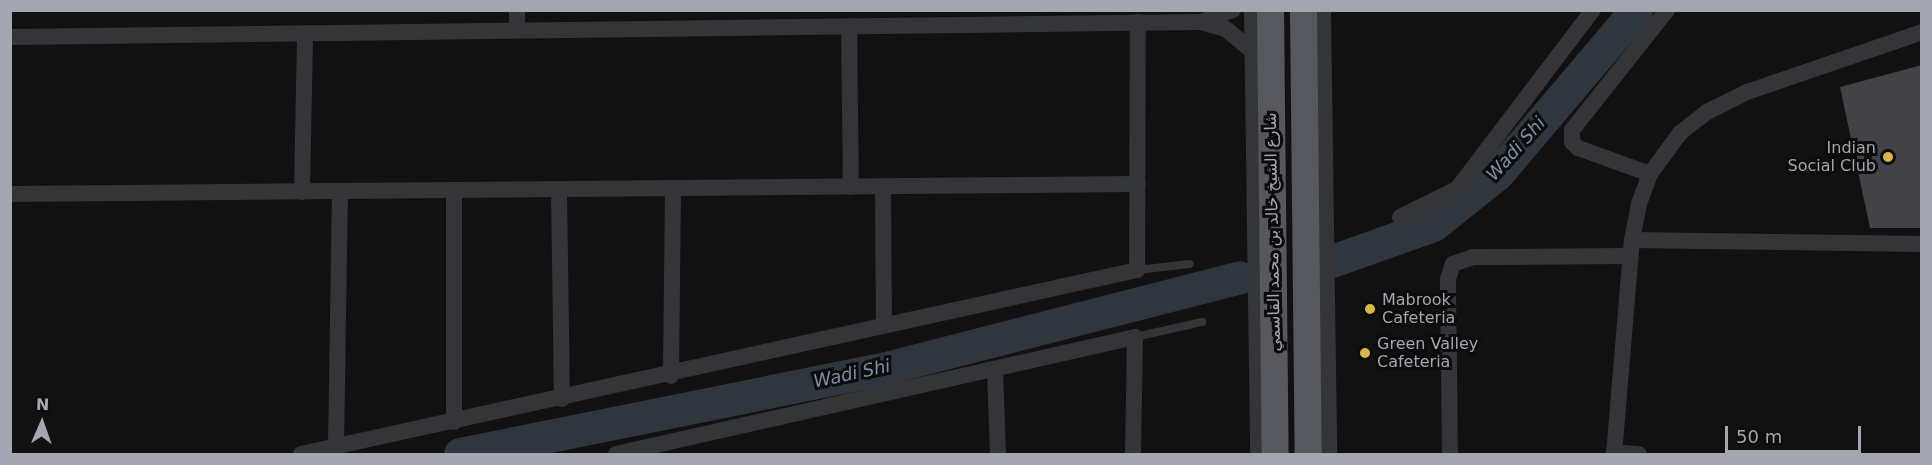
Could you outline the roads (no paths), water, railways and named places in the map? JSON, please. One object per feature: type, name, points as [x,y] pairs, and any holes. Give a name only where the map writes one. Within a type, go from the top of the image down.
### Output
[{"type":"highway","name":"شارع الشيخ خالد بن محمد القاسمي","points":[[1270,10],[1264,178],[1272,218],[1275,454]]},
{"type":"highway","name":"شارع الشيخ خالد بن محمد القاسمي","points":[[1303,10],[1312,40],[1306,220],[1308,454]]},
{"type":"street","points":[[517,10],[517,30]]},
{"type":"street","points":[[10,37],[849,26],[1048,17],[1138,22],[1201,16],[1233,10]]},
{"type":"street","points":[[1254,10],[1254,53],[1264,178],[1260,454]]},
{"type":"street","points":[[1320,10],[1312,40],[1326,454]]},
{"type":"street","points":[[1400,217],[1457,189],[1593,10]]},
{"type":"street","points":[[1650,174],[1578,148],[1572,142],[1572,130],[1666,10]]},
{"type":"street","points":[[1201,16],[1226,28],[1254,53]]},
{"type":"street","points":[[301,454],[671,376],[884,325],[1137,270],[1138,22]]},
{"type":"street","points":[[849,26],[851,187]]},
{"type":"street","points":[[1639,454],[1614,453],[1631,248],[1639,204],[1650,174],[1680,133],[1707,112],[1801,71],[1922,32]]},
{"type":"street","points":[[302,192],[305,33]]},
{"type":"street","points":[[10,194],[1138,184]]},
{"type":"street","points":[[883,187],[884,325]]},
{"type":"street","points":[[671,376],[672,188]]},
{"type":"street","points":[[560,189],[562,399]]},
{"type":"street","points":[[454,190],[454,422]]},
{"type":"street","points":[[336,446],[340,191]]},
{"type":"street","points":[[1450,454],[1448,279],[1453,264],[1473,257],[1631,248],[1922,244]]},
{"type":"street","points":[[616,454],[665,449],[1135,337],[1132,454]]},
{"type":"street","points":[[995,369],[998,454]]},
{"type":"lane","points":[[1137,270],[1190,264]]},
{"type":"lane","points":[[1135,337],[1202,322]]},
{"type":"waterway","name":"Wadi Shi","points":[[1332,261],[1433,225],[1497,174],[1636,10]]},
{"type":"waterway","name":"Wadi Shi","points":[[460,454],[890,367],[1240,277]]},
{"type":"place","name":"Indian Social Club","points":[[1888,157]]},
{"type":"place","name":"Mabrook Cafeteria","points":[[1370,309]]},
{"type":"place","name":"Green Valley Cafeteria","points":[[1365,353]]}]
